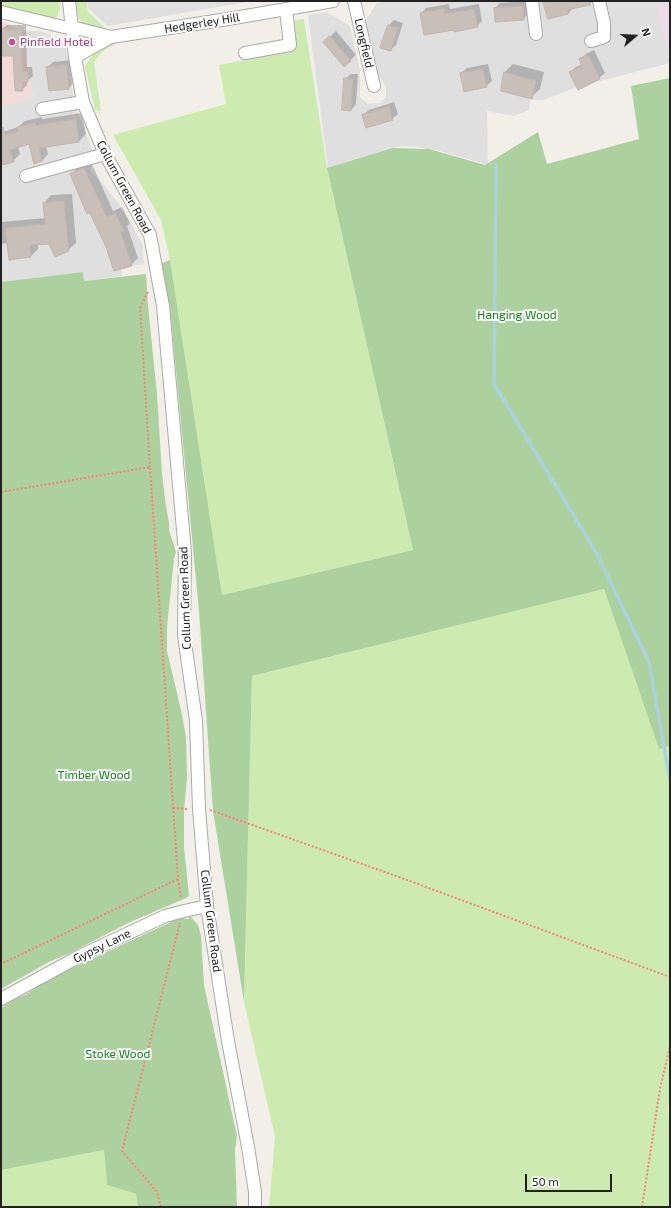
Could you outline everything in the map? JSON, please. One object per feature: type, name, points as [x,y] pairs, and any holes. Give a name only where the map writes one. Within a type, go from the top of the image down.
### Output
[{"type":"street","name":"Collum Green Road","points":[[69,1],[75,57],[83,102],[105,154],[150,235],[164,306],[185,553],[184,635],[196,721],[199,809],[207,906],[228,1041],[256,1192],[255,1207]]},
{"type":"street","name":"Hedgerley Hill","points":[[1,12],[111,37],[333,1]]},
{"type":"street","name":"Longfield","points":[[354,1],[374,86]]},
{"type":"street","points":[[532,1],[536,34]]},
{"type":"street","points":[[591,41],[604,37],[604,23],[599,1]]},
{"type":"street","points":[[245,52],[290,45],[286,9]]},
{"type":"street","points":[[75,57],[111,37]]},
{"type":"street","points":[[42,109],[83,102]]},
{"type":"street","points":[[26,176],[105,154]]},
{"type":"street","name":"Gypsy Lane","points":[[1,999],[80,956],[165,916],[184,910],[207,906]]},
{"type":"path","points":[[157,274],[140,308],[178,879],[184,910],[122,1151],[158,1192],[161,1207]]},
{"type":"path","points":[[1,492],[150,467]]},
{"type":"path","points":[[199,809],[209,810],[399,877],[670,977]]},
{"type":"path","points":[[1,964],[178,879]]},
{"type":"path","points":[[642,1207],[660,1089],[670,1046]]},
{"type":"shaded area","points":[[87,1],[252,1],[108,26],[88,8]]},
{"type":"shaded area","points":[[393,1],[656,1],[670,63],[577,87],[544,100],[530,100],[529,110],[514,116],[487,111],[488,165],[440,151],[402,146],[387,149],[328,168],[308,15],[327,12],[350,26],[360,70],[360,97],[368,104],[379,103],[386,97],[386,88],[378,75],[373,61],[365,22],[377,3]]},
{"type":"shaded area","points":[[656,1],[670,1],[670,59],[661,25]]},
{"type":"shaded area","points":[[1,22],[7,23],[16,30],[23,31],[33,98],[1,105]]},
{"type":"shaded area","points":[[23,31],[40,31],[56,37],[65,45],[74,102],[93,152],[89,154],[91,171],[118,203],[132,225],[143,247],[143,258],[145,264],[121,267],[122,276],[84,281],[83,272],[1,282],[1,105],[33,98]]},
{"type":"green space","points":[[1,1],[60,1],[60,9],[56,19],[1,5]]},
{"type":"green space","points":[[74,1],[86,1],[88,12],[105,28],[83,24],[76,14]]},
{"type":"green space","points":[[304,19],[327,168],[413,550],[222,595],[170,260],[161,220],[113,135],[226,104],[219,65],[295,50],[292,21]]},
{"type":"green space","points":[[118,42],[102,52],[94,62],[101,111],[95,110],[85,66],[97,49]]},
{"type":"green space","name":"Hanging Wood","points":[[670,78],[670,746],[659,749],[604,589],[252,676],[244,1002],[213,811],[199,611],[170,307],[160,264],[170,260],[222,595],[413,550],[327,168],[392,148],[429,149],[485,165],[538,132],[547,164],[639,139],[631,86]]},
{"type":"green space","name":"Timber Wood","points":[[83,272],[84,281],[146,274],[157,394],[162,474],[169,530],[176,552],[167,627],[167,651],[186,737],[187,778],[184,811],[184,847],[189,896],[128,923],[70,953],[49,962],[1,989],[1,282]]},
{"type":"green space","points":[[604,589],[659,749],[670,746],[670,1100],[668,1108],[670,1134],[670,1207],[269,1207],[275,1137],[244,1002],[252,676]]},
{"type":"green space","name":"Stoke Wood","points":[[190,916],[198,925],[201,936],[204,985],[237,1136],[235,1150],[237,1207],[138,1207],[136,1194],[107,1185],[104,1150],[1,1170],[1,1008],[13,1000],[27,994],[47,980],[175,920],[181,918],[188,919]]},
{"type":"green space","points":[[104,1150],[107,1185],[136,1194],[138,1207],[1,1207],[1,1170]]},
{"type":"building","points":[[543,1],[589,1],[590,5],[567,10],[568,14],[548,19]]},
{"type":"building","points":[[523,6],[524,20],[495,22],[494,8]]},
{"type":"building","points":[[444,9],[445,14],[474,9],[478,27],[454,32],[454,30],[424,35],[420,13]]},
{"type":"building","points":[[388,25],[398,28],[391,51],[380,48]]},
{"type":"building","name":"Pinfield Hotel","points":[[1,29],[22,29],[22,72],[28,71],[28,82],[22,82],[23,91],[15,91],[13,56],[1,56]]},
{"type":"building","points":[[330,36],[351,61],[344,67],[323,42]]},
{"type":"building","points":[[588,55],[600,79],[578,90],[569,72],[582,66],[579,59]]},
{"type":"building","points":[[67,65],[69,89],[49,91],[46,67]]},
{"type":"building","points":[[483,69],[487,87],[464,92],[460,73]]},
{"type":"building","points":[[504,72],[536,81],[532,99],[501,91]]},
{"type":"building","points":[[344,78],[353,79],[351,111],[342,110]]},
{"type":"building","points":[[389,107],[393,120],[366,128],[362,115]]},
{"type":"building","points":[[76,119],[79,142],[39,148],[42,161],[34,164],[29,144],[10,150],[14,162],[3,165],[1,158],[1,128],[3,127],[5,135],[18,131],[17,127],[35,123],[36,125]]},
{"type":"building","points":[[84,168],[107,217],[115,213],[124,231],[121,232],[132,266],[114,271],[106,247],[90,213],[87,214],[70,174]]},
{"type":"building","points":[[64,201],[69,251],[55,257],[49,244],[30,245],[31,257],[9,260],[5,228],[45,224],[43,203]]},
{"type":"waterway","points":[[496,165],[494,384],[596,552],[649,662],[670,780]]},
{"type":"place","name":"Pinfield Hotel","points":[[12,42]]}]
